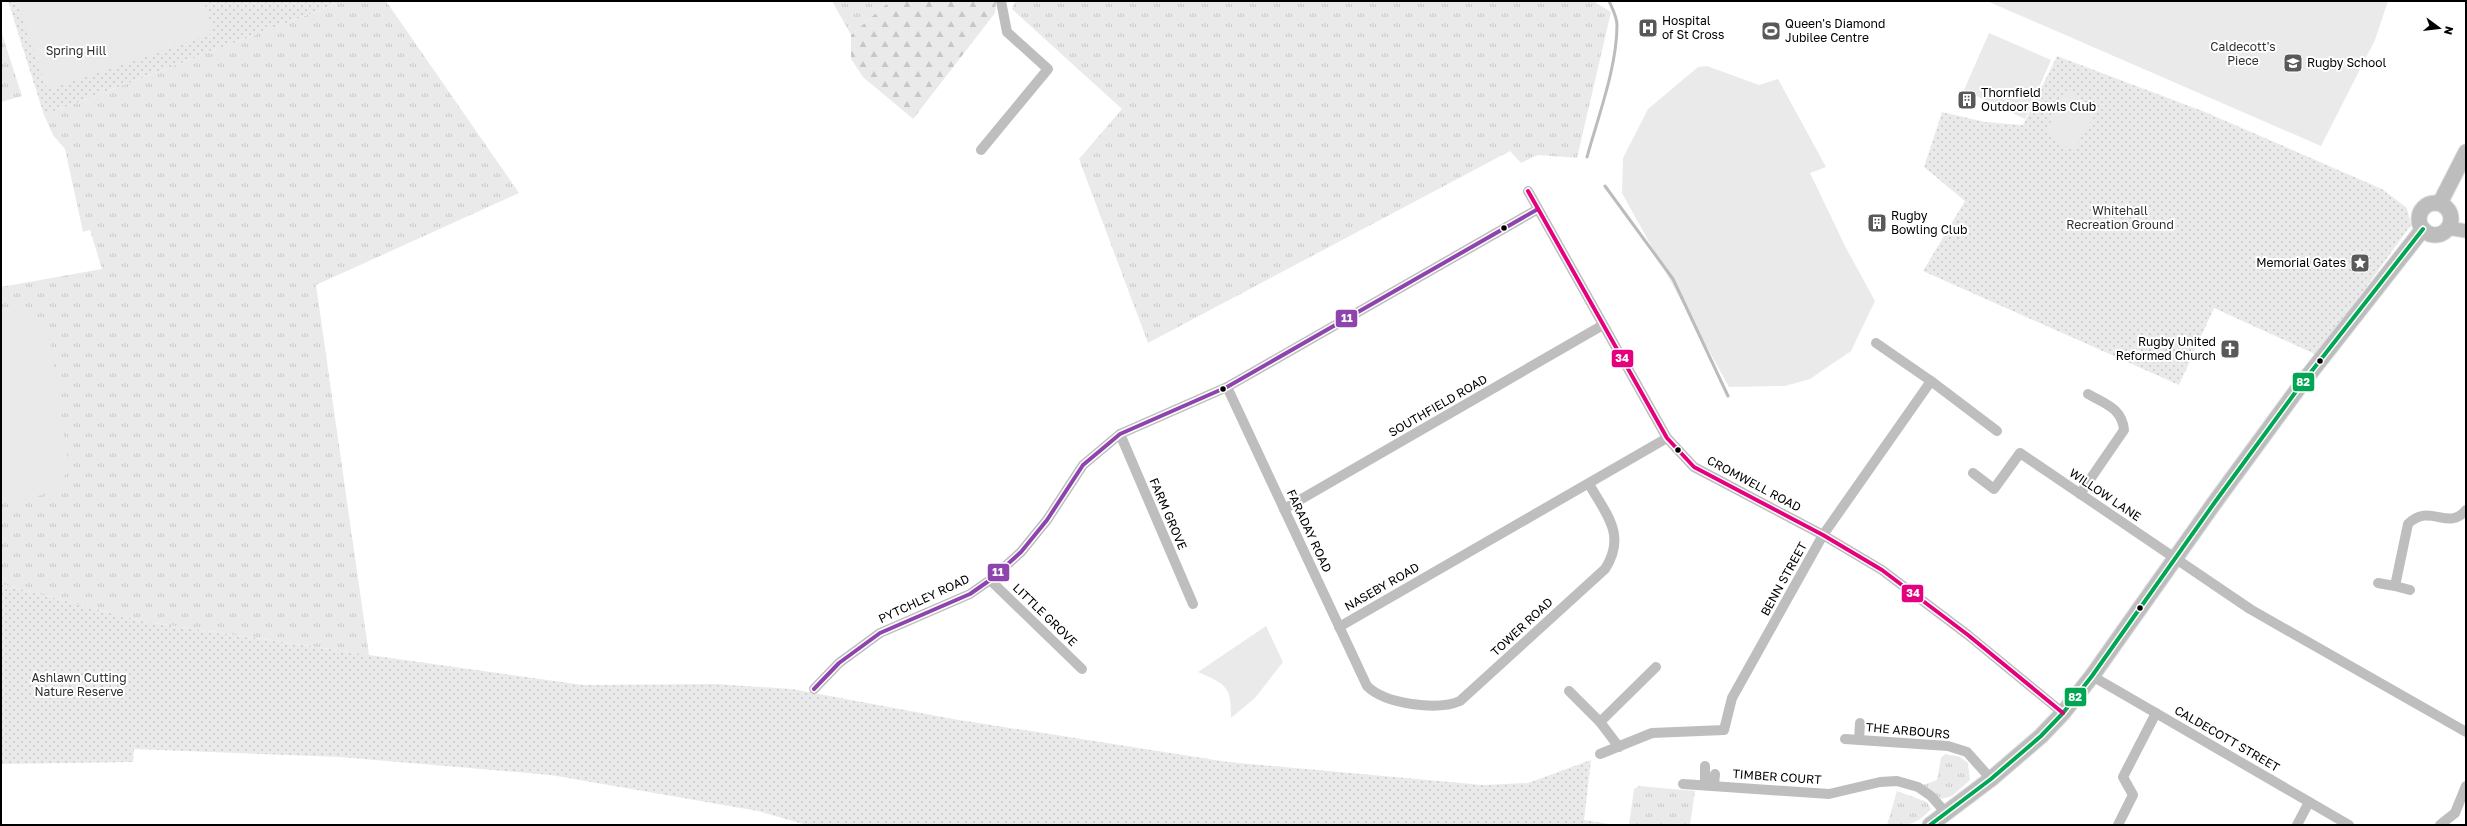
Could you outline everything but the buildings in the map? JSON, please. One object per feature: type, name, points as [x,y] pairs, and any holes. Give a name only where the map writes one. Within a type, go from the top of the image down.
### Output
[{"type":"highway","points":[[2440,203],[2466,152]]},
{"type":"highway","points":[[2432,203],[2440,203],[2450,214],[2448,228],[2436,235],[2423,229],[2419,220],[2421,210],[2432,203]]},
{"type":"highway","points":[[1930,825],[1991,779],[2041,736],[2064,713],[2300,386],[2423,229]]},
{"type":"main road","points":[[2448,228],[2466,231]]},
{"type":"street","points":[[981,150],[1048,69],[1007,32],[1000,1]]},
{"type":"street","name":"CROMWELL ROAD","points":[[1528,191],[1667,438],[1694,467],[1824,535],[1882,570],[2017,674],[2064,713]]},
{"type":"street","name":"PYTCHLEY ROAD","points":[[814,689],[839,663],[880,633],[970,594],[990,580],[1021,552],[1047,520],[1083,465],[1120,434],[1227,387],[1538,209]]},
{"type":"street","name":"SOUTHFIELD ROAD","points":[[1284,509],[1603,325]]},
{"type":"street","points":[[1876,343],[1931,381],[1997,431]]},
{"type":"street","name":"BENN STREET","points":[[1619,747],[1652,733],[1724,730],[1732,698],[1824,535],[1882,448],[1931,381]]},
{"type":"street","name":"FARADAY ROAD","points":[[1227,387],[1367,686]]},
{"type":"street","points":[[2080,494],[2124,430],[2123,419],[2117,412],[2088,394]]},
{"type":"street","name":"FARM GROVE","points":[[1120,434],[1193,604]]},
{"type":"street","name":"NASEBY ROAD","points":[[1339,627],[1667,438]]},
{"type":"street","name":"WILLOW LANE","points":[[1972,473],[1994,489],[2020,453],[2250,609],[2466,732]]},
{"type":"street","name":"TOWER ROAD","points":[[1367,686],[1384,698],[1441,706],[1455,703],[1470,693],[1605,569],[1614,556],[1614,526],[1589,484]]},
{"type":"street","points":[[2395,586],[2408,524],[2414,517],[2424,514],[2455,518],[2461,516],[2466,510]]},
{"type":"street","name":"LITTLE GROVE","points":[[990,580],[1082,668]]},
{"type":"street","points":[[2378,583],[2410,590]]},
{"type":"street","points":[[1600,722],[1656,667]]},
{"type":"street","name":"CALDECOTT STREET","points":[[2092,676],[2349,825]]},
{"type":"street","points":[[1569,691],[1600,722],[1619,747],[1600,754]]},
{"type":"street","points":[[2118,825],[2133,795],[2124,777],[2156,713]]},
{"type":"street","name":"THE ARBOURS","points":[[1859,740],[1860,723]]},
{"type":"street","name":"THE ARBOURS","points":[[1845,739],[1948,746],[1967,752],[1991,779]]},
{"type":"street","points":[[1706,766],[1709,785]]},
{"type":"street","name":"TIMBER COURT","points":[[1709,785],[1715,774]]},
{"type":"street","name":"TIMBER COURT","points":[[1683,784],[1829,794],[1880,782],[1897,781],[1918,787],[1931,796],[1946,812]]},
{"type":"street","points":[[2440,825],[2455,813],[2466,786]]},
{"type":"street","points":[[2297,825],[2309,802]]},
{"type":"green space","name":"Spring Hill","points":[[8,1],[344,1],[44,115]]},
{"type":"green space","points":[[17,1],[204,1],[214,33],[47,90]]},
{"type":"green space","points":[[344,1],[386,1],[519,193],[316,285],[369,655],[141,621],[1,584],[1,287],[102,269],[90,230],[83,232],[65,149],[53,135],[44,115]]},
{"type":"green space","points":[[832,1],[890,1],[851,35]]},
{"type":"green space","points":[[890,1],[996,1],[995,13],[913,119],[863,77],[851,59],[851,35]]},
{"type":"green space","points":[[1015,1],[1593,1],[1611,12],[1577,158],[1538,155],[1521,163],[1510,151],[1148,343],[1079,159],[1122,109],[1012,9]]},
{"type":"green space","name":"Caldecott's Piece","points":[[1987,1],[2388,1],[2375,40],[2321,146]]},
{"type":"green space","points":[[1,31],[22,96],[1,102]]},
{"type":"green space","points":[[1989,33],[2051,60],[2025,119],[1964,90]]},
{"type":"green space","name":"Whitehall Recreation Ground","points":[[2057,56],[2205,112],[2382,189],[2407,208],[2411,225],[2317,355],[2214,308],[2179,385],[1923,271],[1965,201],[1924,167],[1942,112],[1985,122],[2023,125]]},
{"type":"green space","points":[[1707,66],[1759,85],[1778,79],[1826,167],[1810,173],[1846,248],[1875,301],[1851,351],[1810,379],[1785,386],[1729,387],[1622,193],[1623,158],[1648,109],[1698,67]]},
{"type":"green space","points":[[2068,90],[2095,109],[2094,116],[2074,150],[2064,146],[2046,132],[2064,92]]},
{"type":"green space","points":[[13,311],[38,320],[49,335],[69,467],[61,483],[42,495],[1,502],[1,313]]},
{"type":"green space","name":"Ashlawn Cutting Nature Reserve","points":[[1,584],[141,621],[369,655],[583,685],[715,684],[792,689],[953,719],[1228,762],[1483,785],[1528,783],[1591,760],[1584,820],[1615,825],[807,825],[758,811],[551,775],[340,757],[134,749],[133,762],[1,764]]},
{"type":"green space","points":[[1266,626],[1283,662],[1255,698],[1231,718],[1230,699],[1225,688],[1215,680],[1198,672]]},
{"type":"green space","points":[[1945,754],[1960,757],[1968,763],[1970,780],[1952,796],[1941,799],[1923,785],[1937,780],[1941,758]]},
{"type":"green space","points":[[1639,786],[1695,791],[1690,825],[1629,825],[1634,789]]},
{"type":"green space","points":[[1897,791],[1927,802],[1931,809],[1916,822],[1901,825],[1887,825]]},
{"type":"waterway","points":[[1587,157],[1606,92],[1614,58],[1617,22],[1609,1]]},
{"type":"waterway","points":[[1605,186],[1673,279],[1728,396]]},
{"type":"transit line","name":"34","points":[[1528,191],[1667,438],[1694,467],[1823,535],[1882,570],[1968,635],[2063,713]]},
{"type":"transit line","name":"11","points":[[814,689],[839,663],[880,633],[970,594],[990,580],[1021,552],[1047,520],[1083,465],[1120,434],[1227,387],[1538,209]]},
{"type":"transit line","name":"82","points":[[1930,825],[1991,779],[2041,736],[2063,713],[2092,676],[2215,502],[2300,386],[2423,229]]},
{"type":"place","name":"Hospital of St Cross","points":[[1648,28]]},
{"type":"place","name":"Queen's Diamond Jubilee Centre","points":[[1771,31]]},
{"type":"place","name":"Rugby School","points":[[2293,63]]},
{"type":"place","name":"Thornfield Outdoor Bowls Club","points":[[1967,100]]},
{"type":"place","name":"Rugby Bowling Club","points":[[1877,223]]},
{"type":"place","name":"Memorial Gates","points":[[2360,263]]},
{"type":"place","name":"Rugby United Reformed Church","points":[[2230,349]]}]
